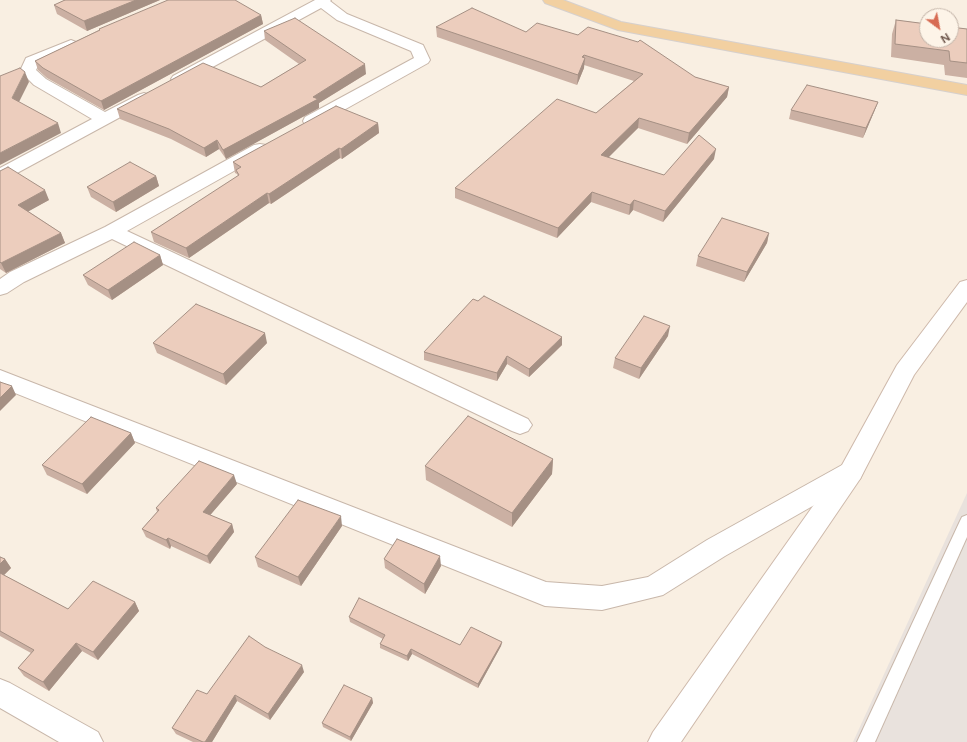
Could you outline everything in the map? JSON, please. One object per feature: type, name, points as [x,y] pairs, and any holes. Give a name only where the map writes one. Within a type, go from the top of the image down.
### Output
[{"type":"main road","points":[[550,0],[618,26],[967,90]]},
{"type":"street","points":[[0,174],[164,87],[320,1],[342,17],[418,48],[422,60],[298,129]]},
{"type":"street","points":[[82,40],[32,61],[28,71],[40,82],[104,119]]},
{"type":"street","points":[[0,288],[17,276],[112,231],[277,140]]},
{"type":"street","points":[[112,231],[520,425]]},
{"type":"street","points":[[663,742],[851,472],[905,371],[967,287]]},
{"type":"street","points":[[0,378],[545,594],[602,598],[654,587],[716,548],[851,472]]},
{"type":"street","points":[[0,693],[88,742]]},
{"type":"lane","points":[[866,742],[967,521]]},
{"type":"shaded area","points":[[967,493],[967,742],[853,742]]},
{"type":"building","points":[[65,0],[136,0],[84,21],[54,5]]},
{"type":"building","points":[[168,0],[235,0],[261,15],[101,101],[43,68],[35,61],[100,30],[99,29]]},
{"type":"building","points":[[472,8],[526,32],[537,23],[578,35],[588,27],[638,42],[640,40],[695,77],[729,87],[689,133],[639,118],[601,155],[664,175],[699,135],[716,149],[665,211],[634,200],[630,205],[592,192],[558,228],[455,188],[557,99],[596,113],[643,74],[584,55],[582,57],[585,58],[578,75],[436,27]]},
{"type":"building","points":[[295,18],[365,64],[313,97],[318,99],[223,150],[217,140],[204,148],[169,129],[117,109],[203,63],[261,87],[306,60],[264,31]]},
{"type":"building","points":[[896,20],[919,23],[919,47],[895,44]]},
{"type":"building","points":[[959,28],[967,29],[967,63],[950,61],[949,51],[926,48],[959,48]]},
{"type":"building","points":[[20,68],[25,72],[12,98],[58,123],[0,153],[0,76]]},
{"type":"building","points":[[807,85],[878,102],[866,128],[791,110]]},
{"type":"building","points":[[336,106],[378,123],[341,149],[339,148],[269,194],[267,193],[186,248],[151,232],[239,175],[236,170],[241,167],[233,162]]},
{"type":"building","points":[[130,162],[156,176],[113,202],[87,187]]},
{"type":"building","points":[[8,167],[45,190],[18,205],[61,233],[1,263],[0,171]]},
{"type":"building","points":[[722,218],[769,233],[747,272],[698,256]]},
{"type":"building","points":[[134,242],[160,255],[108,290],[83,275]]},
{"type":"building","points":[[484,296],[562,337],[529,369],[507,356],[497,373],[424,352],[473,299],[478,301]]},
{"type":"building","points":[[196,304],[265,333],[223,374],[153,343]]},
{"type":"building","points":[[644,316],[670,326],[641,368],[615,358]]},
{"type":"building","points":[[0,382],[12,386],[0,398]]},
{"type":"building","points":[[468,416],[553,459],[512,513],[425,466]]},
{"type":"building","points":[[91,417],[131,433],[82,484],[42,465]]},
{"type":"building","points":[[199,461],[234,475],[203,512],[232,524],[207,556],[168,538],[166,540],[142,529],[159,510],[156,508]]},
{"type":"building","points":[[298,500],[341,516],[298,577],[255,557]]},
{"type":"building","points":[[397,539],[440,556],[424,584],[384,559]]},
{"type":"building","points":[[0,557],[5,559],[0,564]]},
{"type":"building","points":[[0,573],[68,609],[93,581],[135,602],[93,652],[76,643],[43,682],[18,668],[34,650],[0,631]]},
{"type":"building","points":[[359,598],[460,645],[471,627],[502,642],[478,684],[411,649],[407,656],[380,644],[385,635],[349,617]]},
{"type":"building","points":[[249,636],[265,647],[302,665],[268,714],[235,695],[205,742],[172,728],[197,690],[207,694]]},
{"type":"building","points":[[344,685],[372,698],[350,737],[322,723]]}]
